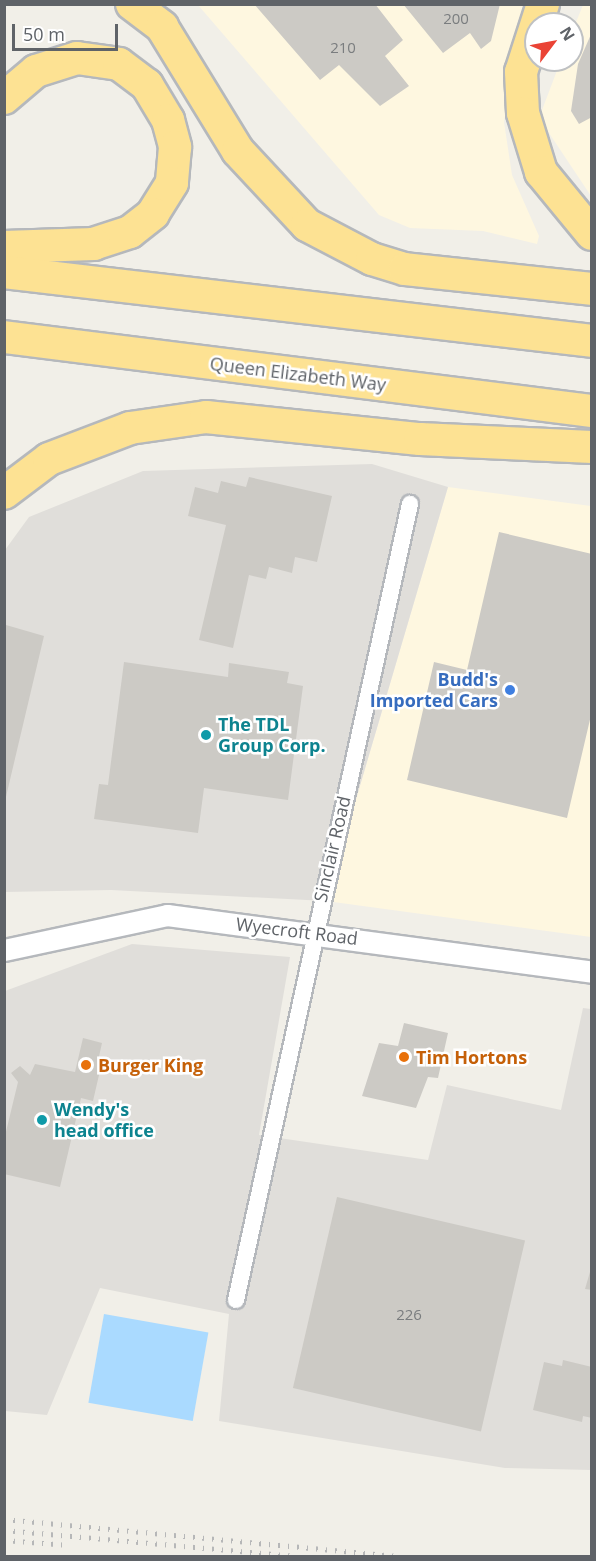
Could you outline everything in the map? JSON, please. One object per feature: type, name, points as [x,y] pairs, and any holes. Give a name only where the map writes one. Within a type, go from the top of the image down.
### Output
[{"type":"highway","points":[[132,4],[162,27],[238,151],[307,225],[372,259],[405,269],[591,289]]},
{"type":"highway","points":[[543,4],[521,72],[523,112],[541,172],[591,234]]},
{"type":"highway","points":[[4,98],[36,71],[77,58],[119,64],[147,85],[168,120],[175,147],[172,183],[153,214],[130,232],[72,246],[4,247]]},
{"type":"highway","points":[[4,272],[591,341]]},
{"type":"highway","name":"Queen Elizabeth Way","points":[[4,337],[591,411]]},
{"type":"highway","points":[[4,493],[49,459],[130,428],[206,417],[420,438],[591,447]]},
{"type":"street","name":"Sinclair Road","points":[[236,1300],[313,933],[410,504]]},
{"type":"street","name":"Wyecroft Road","points":[[4,950],[167,915],[591,972]]},
{"type":"shaded area","points":[[198,5],[524,5],[504,122],[512,175],[539,236],[537,244],[483,231],[410,228],[379,215]]},
{"type":"shaded area","points":[[583,5],[591,5],[591,196],[539,118],[556,72],[584,72],[584,12],[580,12]]},
{"type":"shaded area","points":[[372,464],[448,487],[326,901],[111,890],[5,892],[5,550],[29,517],[143,471]]},
{"type":"shaded area","points":[[448,487],[591,506],[591,937],[326,901]]},
{"type":"shaded area","points":[[132,944],[290,957],[259,1135],[428,1160],[447,1085],[561,1110],[583,1008],[591,1009],[591,1470],[505,1468],[219,1421],[229,1314],[100,1288],[47,1415],[5,1411],[5,991]]},
{"type":"water","points":[[104,1314],[208,1332],[193,1421],[88,1403]]},
{"type":"building","points":[[254,4],[375,4],[403,40],[385,56],[409,86],[380,106],[339,65],[320,80]]},
{"type":"building","points":[[403,4],[500,4],[491,41],[481,49],[470,33],[443,53]]},
{"type":"building","points":[[592,32],[592,117],[579,124],[571,111],[577,72],[584,72],[584,50]]},
{"type":"building","points":[[249,477],[332,496],[317,562],[295,557],[292,573],[269,567],[266,579],[249,575],[233,648],[199,640],[226,525],[188,516],[195,487],[218,493],[221,481],[246,487]]},
{"type":"building","name":"Budd's Imported Cars","points":[[499,532],[592,554],[592,711],[567,818],[407,780],[434,662],[467,670]]},
{"type":"building","points":[[6,625],[44,636],[5,801],[4,630]]},
{"type":"building","name":"The TDL Group Corp.","points":[[124,662],[228,677],[229,663],[289,672],[287,683],[303,686],[288,800],[204,788],[198,833],[94,819],[99,784],[108,785]]},
{"type":"building","points":[[404,1023],[448,1033],[438,1078],[428,1077],[416,1108],[362,1096],[379,1043],[398,1046]]},
{"type":"building","name":"Wendy's head office","points":[[83,1038],[102,1043],[98,1061],[102,1062],[93,1101],[81,1098],[60,1187],[4,1174],[4,1140],[18,1082],[11,1073],[20,1066],[30,1075],[35,1064],[75,1072]]},
{"type":"building","points":[[337,1197],[525,1240],[481,1431],[293,1388]]},
{"type":"building","points":[[592,1265],[592,1290],[585,1289]]},
{"type":"building","points":[[563,1360],[592,1367],[592,1418],[583,1416],[582,1422],[533,1410],[544,1362],[562,1366]]},
{"type":"railway","points":[[4,1519],[399,1556]]},
{"type":"railway","points":[[4,1530],[296,1556]]},
{"type":"railway","points":[[4,1540],[69,1545]]},
{"type":"place","name":"Budd's Imported Cars","points":[[510,690]]},
{"type":"place","name":"The TDL Group Corp.","points":[[206,735]]},
{"type":"place","name":"Tim Hortons","points":[[404,1057]]},
{"type":"place","name":"Burger King","points":[[86,1065]]},
{"type":"place","name":"Wendy's head office","points":[[42,1120]]}]
